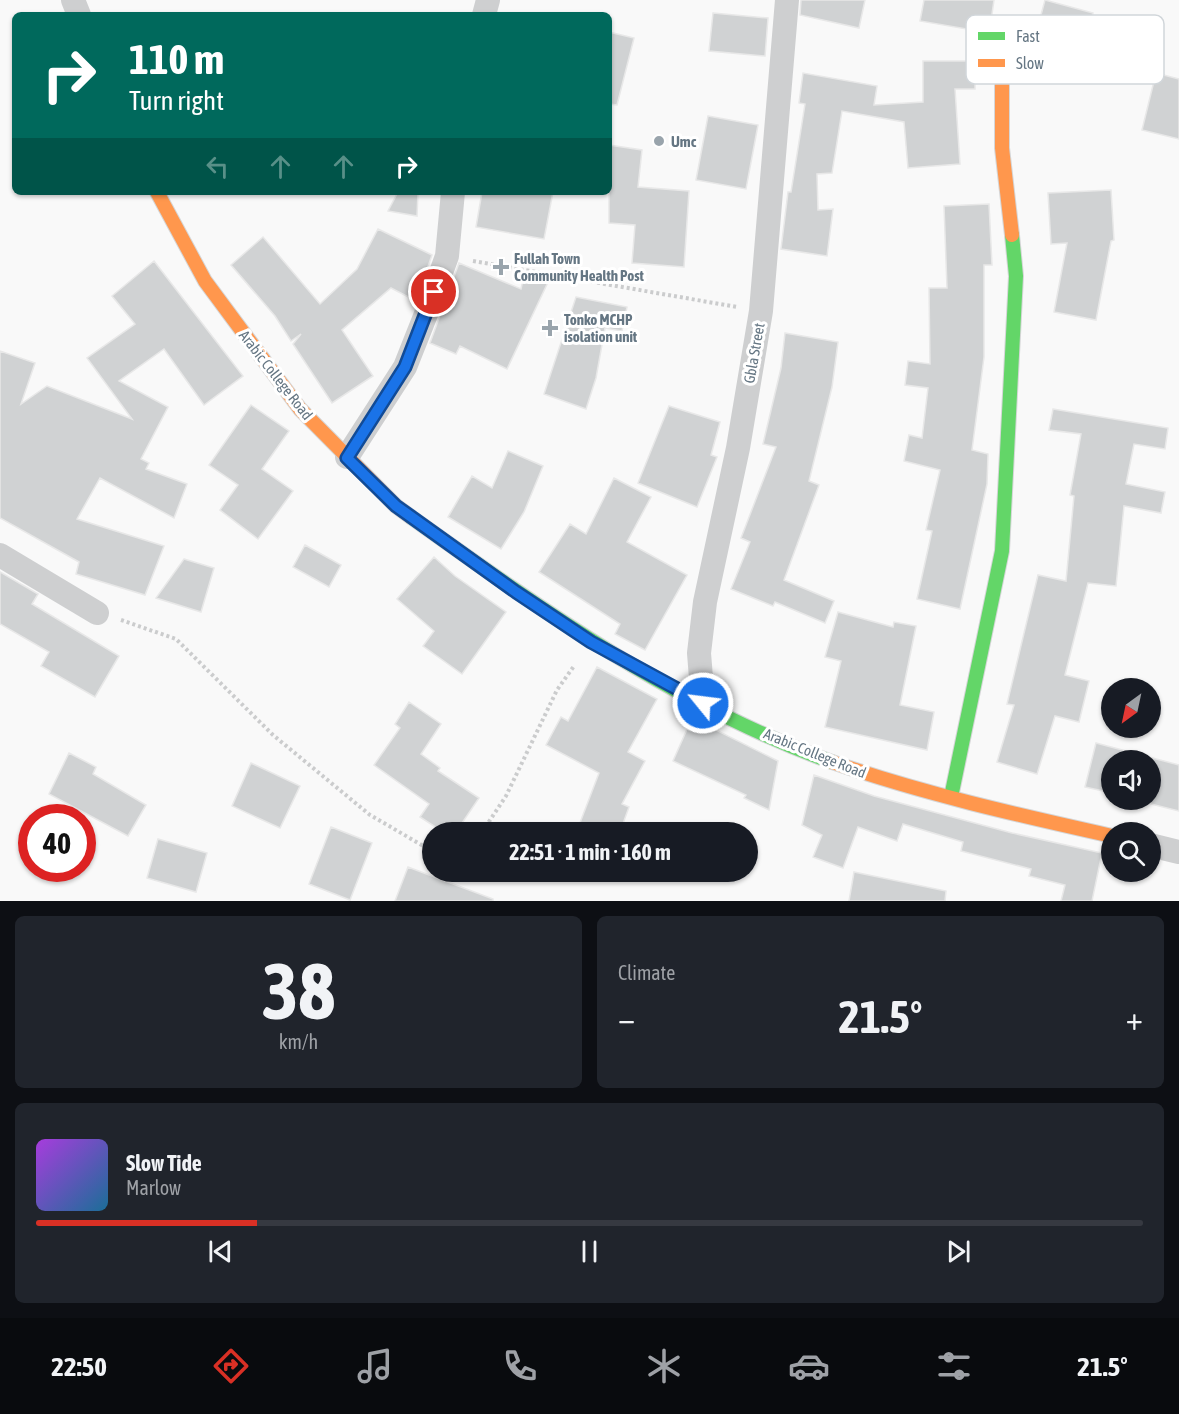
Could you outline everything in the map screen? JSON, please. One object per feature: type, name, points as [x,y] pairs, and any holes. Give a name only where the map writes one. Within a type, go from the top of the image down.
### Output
[{"type":"street","name":"Gbla Street","points":[[703,703],[699,653],[705,602],[738,448],[761,311],[788,0]]},
{"type":"street","points":[[951,797],[1002,551],[1016,276],[1002,148],[1002,84]]},
{"type":"street","name":"Arabic College Road","points":[[159,195],[205,281],[300,410],[396,506],[591,642],[703,703],[791,747],[879,778],[1101,833]]},
{"type":"street","points":[[347,458],[405,367],[447,256],[453,195]]},
{"type":"street","points":[[0,555],[97,613]]},
{"type":"street","points":[[1161,848],[1179,852]]},
{"type":"path","points":[[447,256],[761,311]]},
{"type":"path","points":[[97,613],[176,639],[273,735],[370,815],[422,845]]},
{"type":"path","points":[[489,822],[506,796],[558,690],[591,642]]},
{"type":"building","points":[[801,0],[865,0],[859,28],[800,15]]},
{"type":"building","points":[[924,0],[994,0],[992,15],[966,15],[966,29],[920,21]]},
{"type":"building","points":[[1045,0],[1093,13],[1092,15],[1041,15]]},
{"type":"building","points":[[713,13],[768,18],[765,56],[709,51]]},
{"type":"building","points":[[612,33],[634,38],[617,105],[612,104]]},
{"type":"building","points":[[923,61],[966,61],[966,84],[975,84],[975,89],[955,89],[960,164],[908,168],[904,122],[842,111],[832,173],[817,174],[818,210],[833,209],[827,256],[781,249],[788,192],[791,192],[805,104],[799,103],[803,73],[877,86],[874,105],[923,102]]},
{"type":"building","points":[[1164,75],[1179,79],[1179,139],[1142,130],[1153,84],[1164,84]]},
{"type":"building","points":[[708,116],[758,125],[746,189],[696,180]]},
{"type":"building","points":[[612,145],[642,150],[638,187],[689,191],[684,267],[632,263],[635,225],[609,223],[609,195],[612,195]]},
{"type":"building","points":[[1111,190],[1114,240],[1111,241],[1096,320],[1054,312],[1067,243],[1051,244],[1048,193]]},
{"type":"building","points":[[396,195],[418,195],[417,216],[388,211]]},
{"type":"building","points":[[481,195],[552,195],[544,239],[476,227]]},
{"type":"building","points":[[989,204],[992,265],[984,265],[984,357],[972,450],[988,454],[987,484],[960,609],[917,599],[932,531],[926,530],[940,470],[904,461],[909,435],[922,438],[928,388],[905,385],[908,361],[930,364],[929,288],[947,288],[944,206]]},
{"type":"building","points":[[378,229],[432,255],[416,301],[391,288],[342,330],[373,376],[332,403],[293,344],[301,334],[291,341],[275,316],[231,265],[263,237],[320,304],[357,269]]},
{"type":"building","points":[[154,261],[243,376],[204,405],[164,349],[119,381],[168,407],[141,459],[149,463],[146,469],[187,484],[174,518],[100,478],[77,519],[164,546],[145,595],[76,574],[79,562],[0,518],[0,351],[35,363],[21,404],[47,386],[132,419],[87,358],[135,324],[112,296]]},
{"type":"building","points":[[459,263],[521,289],[524,275],[549,280],[507,369],[460,346],[456,354],[430,343]]},
{"type":"building","points":[[576,297],[627,307],[622,331],[605,328],[596,378],[586,409],[544,394]]},
{"type":"building","points":[[785,333],[838,342],[832,387],[809,481],[819,485],[784,580],[834,601],[825,623],[775,602],[773,606],[731,589],[750,542],[741,538],[776,447],[763,444],[781,368]]},
{"type":"building","points":[[251,405],[289,431],[262,469],[293,491],[258,539],[220,510],[238,485],[209,465]]},
{"type":"building","points":[[669,406],[720,422],[711,455],[717,457],[697,507],[638,483]]},
{"type":"building","points":[[1053,409],[1168,428],[1165,449],[1134,444],[1126,484],[1165,492],[1161,513],[1124,506],[1116,586],[1088,583],[1065,675],[1089,681],[1079,722],[1055,716],[1037,774],[997,762],[1014,705],[1007,704],[1038,575],[1066,581],[1074,496],[1070,495],[1081,434],[1049,430]]},
{"type":"building","points":[[508,451],[543,466],[524,512],[501,549],[448,517],[472,476],[492,488]]},
{"type":"building","points":[[614,478],[651,497],[627,542],[687,575],[645,650],[615,634],[620,624],[539,572],[570,524],[586,534]]},
{"type":"building","points":[[305,545],[341,565],[329,587],[293,567]]},
{"type":"building","points":[[434,557],[455,576],[506,612],[462,674],[423,646],[434,631],[397,599]]},
{"type":"building","points":[[184,559],[214,568],[201,612],[156,598]]},
{"type":"building","points":[[0,572],[38,594],[32,604],[119,656],[95,697],[41,666],[49,652],[0,624]]},
{"type":"building","points":[[838,612],[893,627],[894,622],[916,626],[900,705],[934,712],[927,750],[825,727],[841,661],[825,657]]},
{"type":"building","points":[[597,667],[657,699],[628,752],[645,761],[622,804],[629,807],[624,822],[580,822],[599,773],[546,745],[561,717],[568,721]]},
{"type":"building","points":[[409,702],[441,724],[421,754],[440,768],[438,771],[479,798],[463,822],[428,822],[420,817],[429,804],[374,765],[400,728],[395,724]]},
{"type":"building","points":[[692,718],[778,761],[769,810],[744,798],[746,795],[673,761]]},
{"type":"building","points":[[1096,743],[1122,750],[1101,750],[1101,791],[1085,787]]},
{"type":"building","points":[[69,753],[96,767],[93,774],[146,805],[128,836],[96,819],[96,804],[68,804],[49,794]]},
{"type":"building","points":[[1161,760],[1179,765],[1179,811],[1161,806]]},
{"type":"building","points":[[251,763],[300,786],[280,828],[232,806]]},
{"type":"building","points":[[814,775],[874,796],[1012,833],[1101,853],[1101,858],[1092,901],[1061,901],[1065,885],[1029,876],[1031,869],[961,851],[963,842],[903,824],[897,841],[858,827],[843,868],[813,857],[822,835],[802,825]]},
{"type":"building","points":[[331,827],[372,843],[350,900],[309,884]]},
{"type":"building","points":[[158,839],[207,853],[196,892],[147,878]]},
{"type":"building","points":[[408,867],[422,872],[422,882],[448,882],[493,899],[493,901],[395,901]]},
{"type":"building","points":[[854,872],[946,891],[945,901],[849,901]]},
{"type":"traffic: fast","points":[[951,797],[1002,551],[1016,276],[1012,235]]},
{"type":"traffic: fast","points":[[411,517],[562,621],[666,685],[775,740],[832,762]]},
{"type":"traffic: slow","points":[[1002,84],[1002,148],[1012,235]]},
{"type":"traffic: slow","points":[[159,195],[205,281],[300,409],[396,506],[411,517]]},
{"type":"traffic: slow","points":[[832,762],[936,794],[1101,834]]},
{"type":"place","name":"Umc","points":[[659,141]]},
{"type":"place","name":"Fullah Town Community Health Post","points":[[501,267]]},
{"type":"place","name":"Tonko MCHP isolation unit","points":[[550,328]]},
{"type":"route","points":[[434,292],[405,367],[347,458],[396,506],[516,592],[591,642],[703,703]]}]
